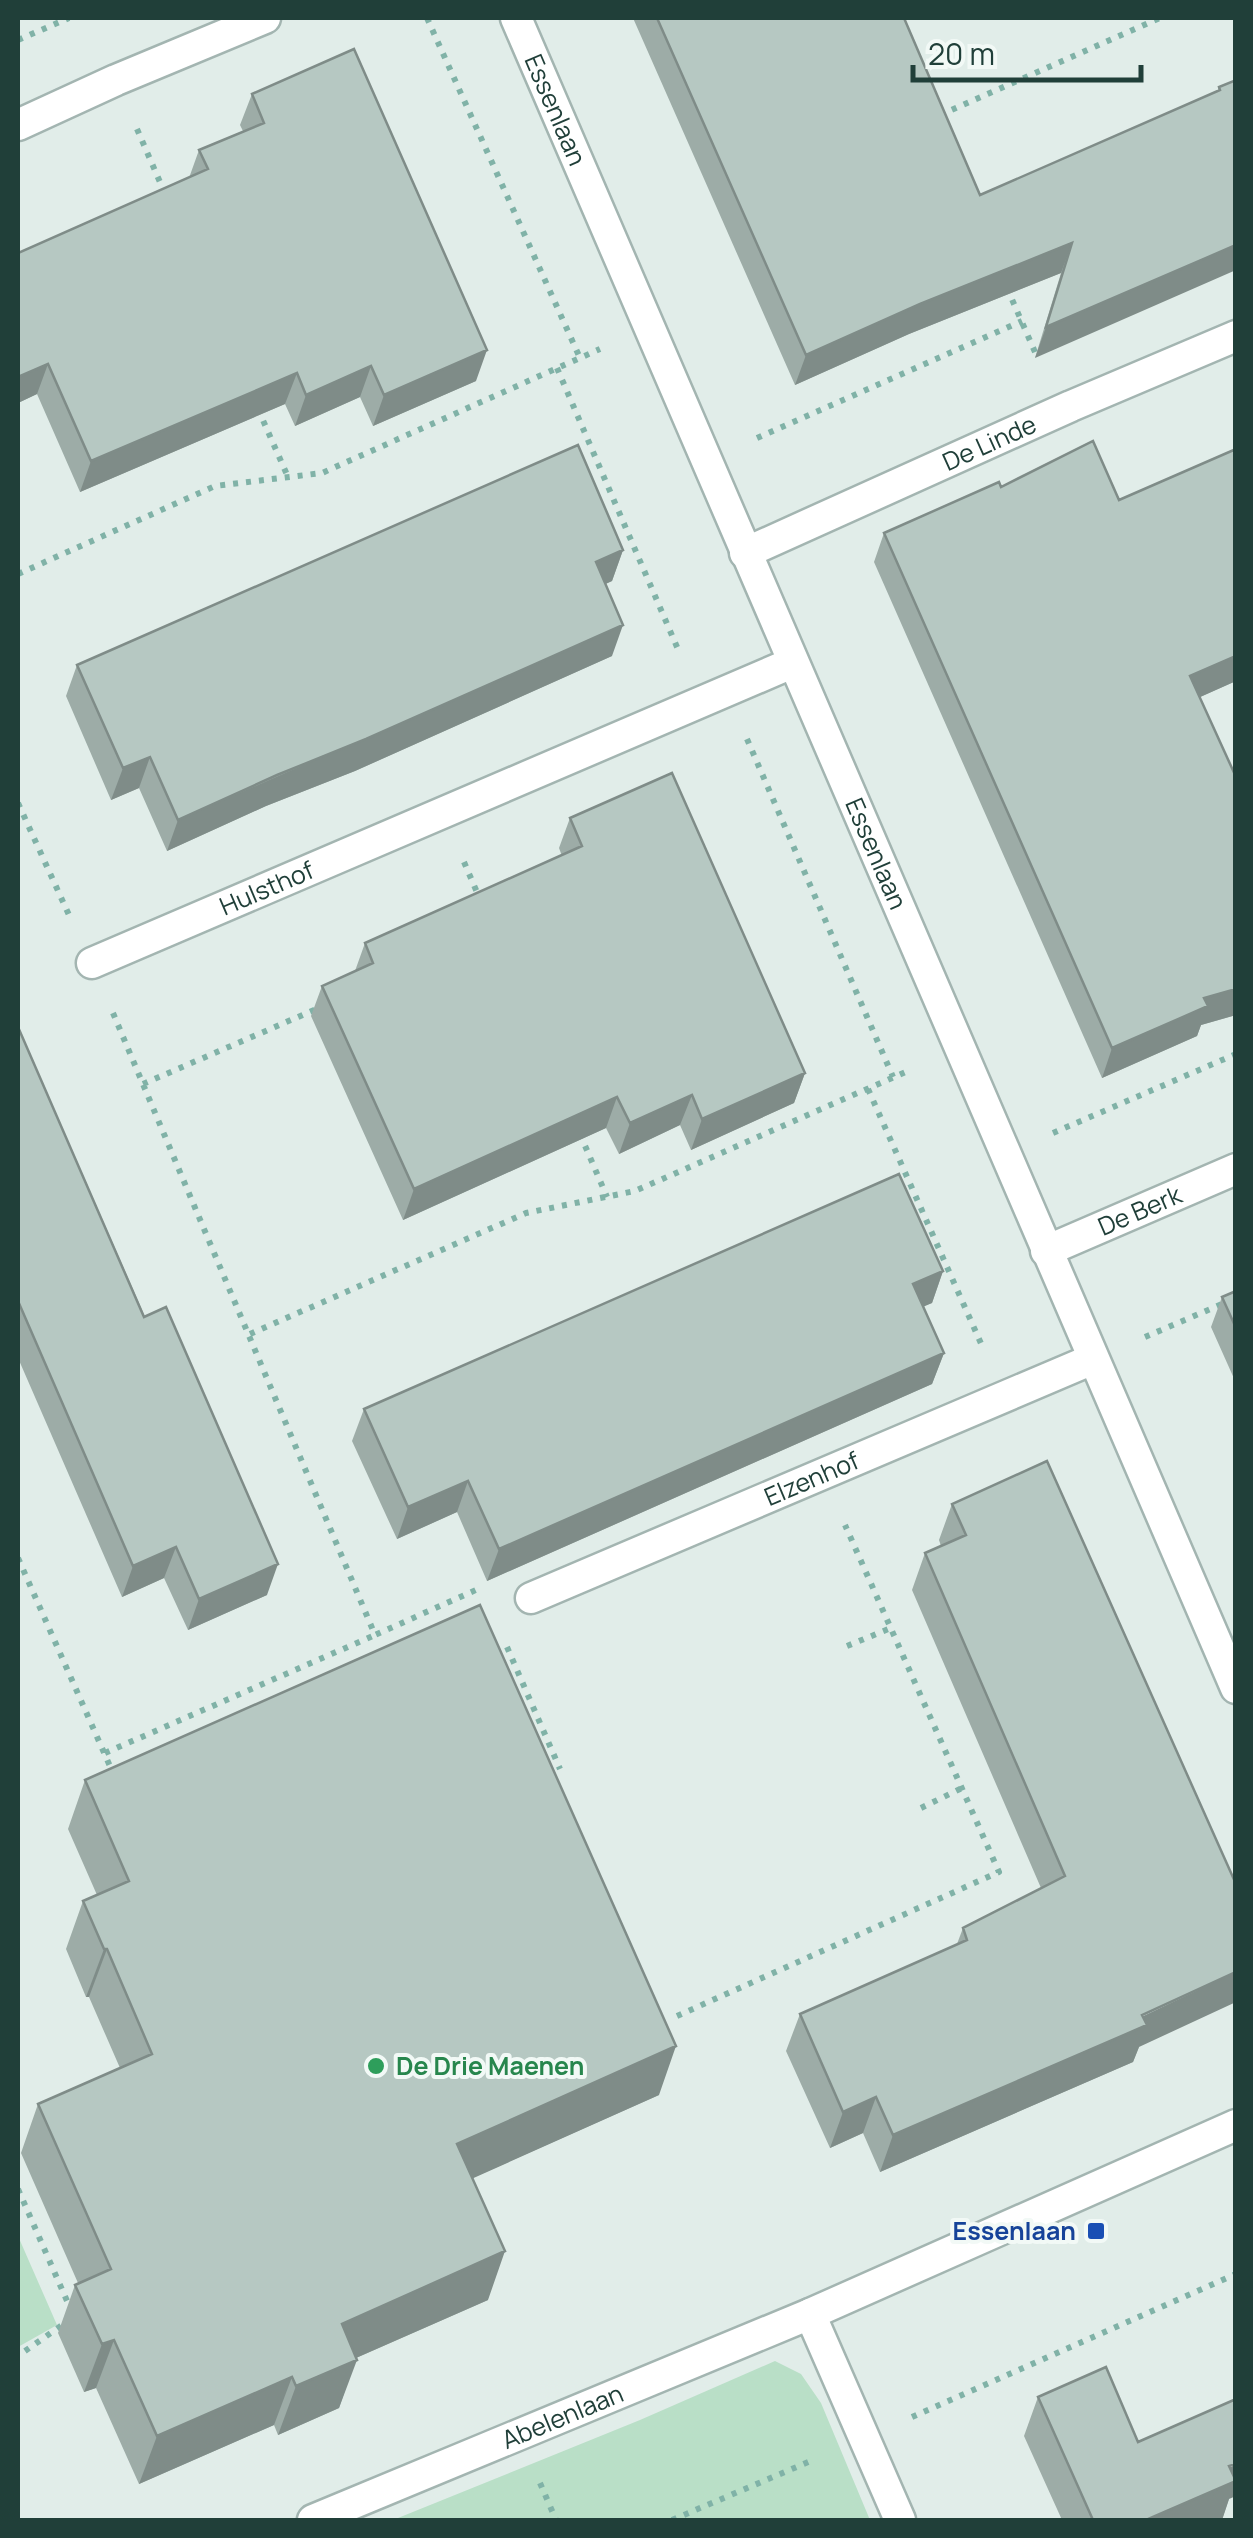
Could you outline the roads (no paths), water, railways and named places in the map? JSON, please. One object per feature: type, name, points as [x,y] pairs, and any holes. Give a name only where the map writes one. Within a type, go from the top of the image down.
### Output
[{"type":"street","points":[[18,125],[265,18]]},
{"type":"street","name":"Essenlaan","points":[[516,18],[1236,1688]]},
{"type":"street","name":"De Linde","points":[[745,553],[1236,336]]},
{"type":"street","name":"Hulsthof","points":[[92,963],[792,663]]},
{"type":"street","name":"De Berk","points":[[1046,1250],[1236,1170]]},
{"type":"street","name":"Elzenhof","points":[[531,1598],[1093,1358]]},
{"type":"street","name":"Abelenlaan","points":[[313,2520],[810,2314],[1236,2125]]},
{"type":"street","points":[[810,2314],[900,2520]]},
{"type":"place","name":"De Drie Maenen","points":[[376,2066]]},
{"type":"place","name":"Essenlaan","points":[[1096,2231]]}]
